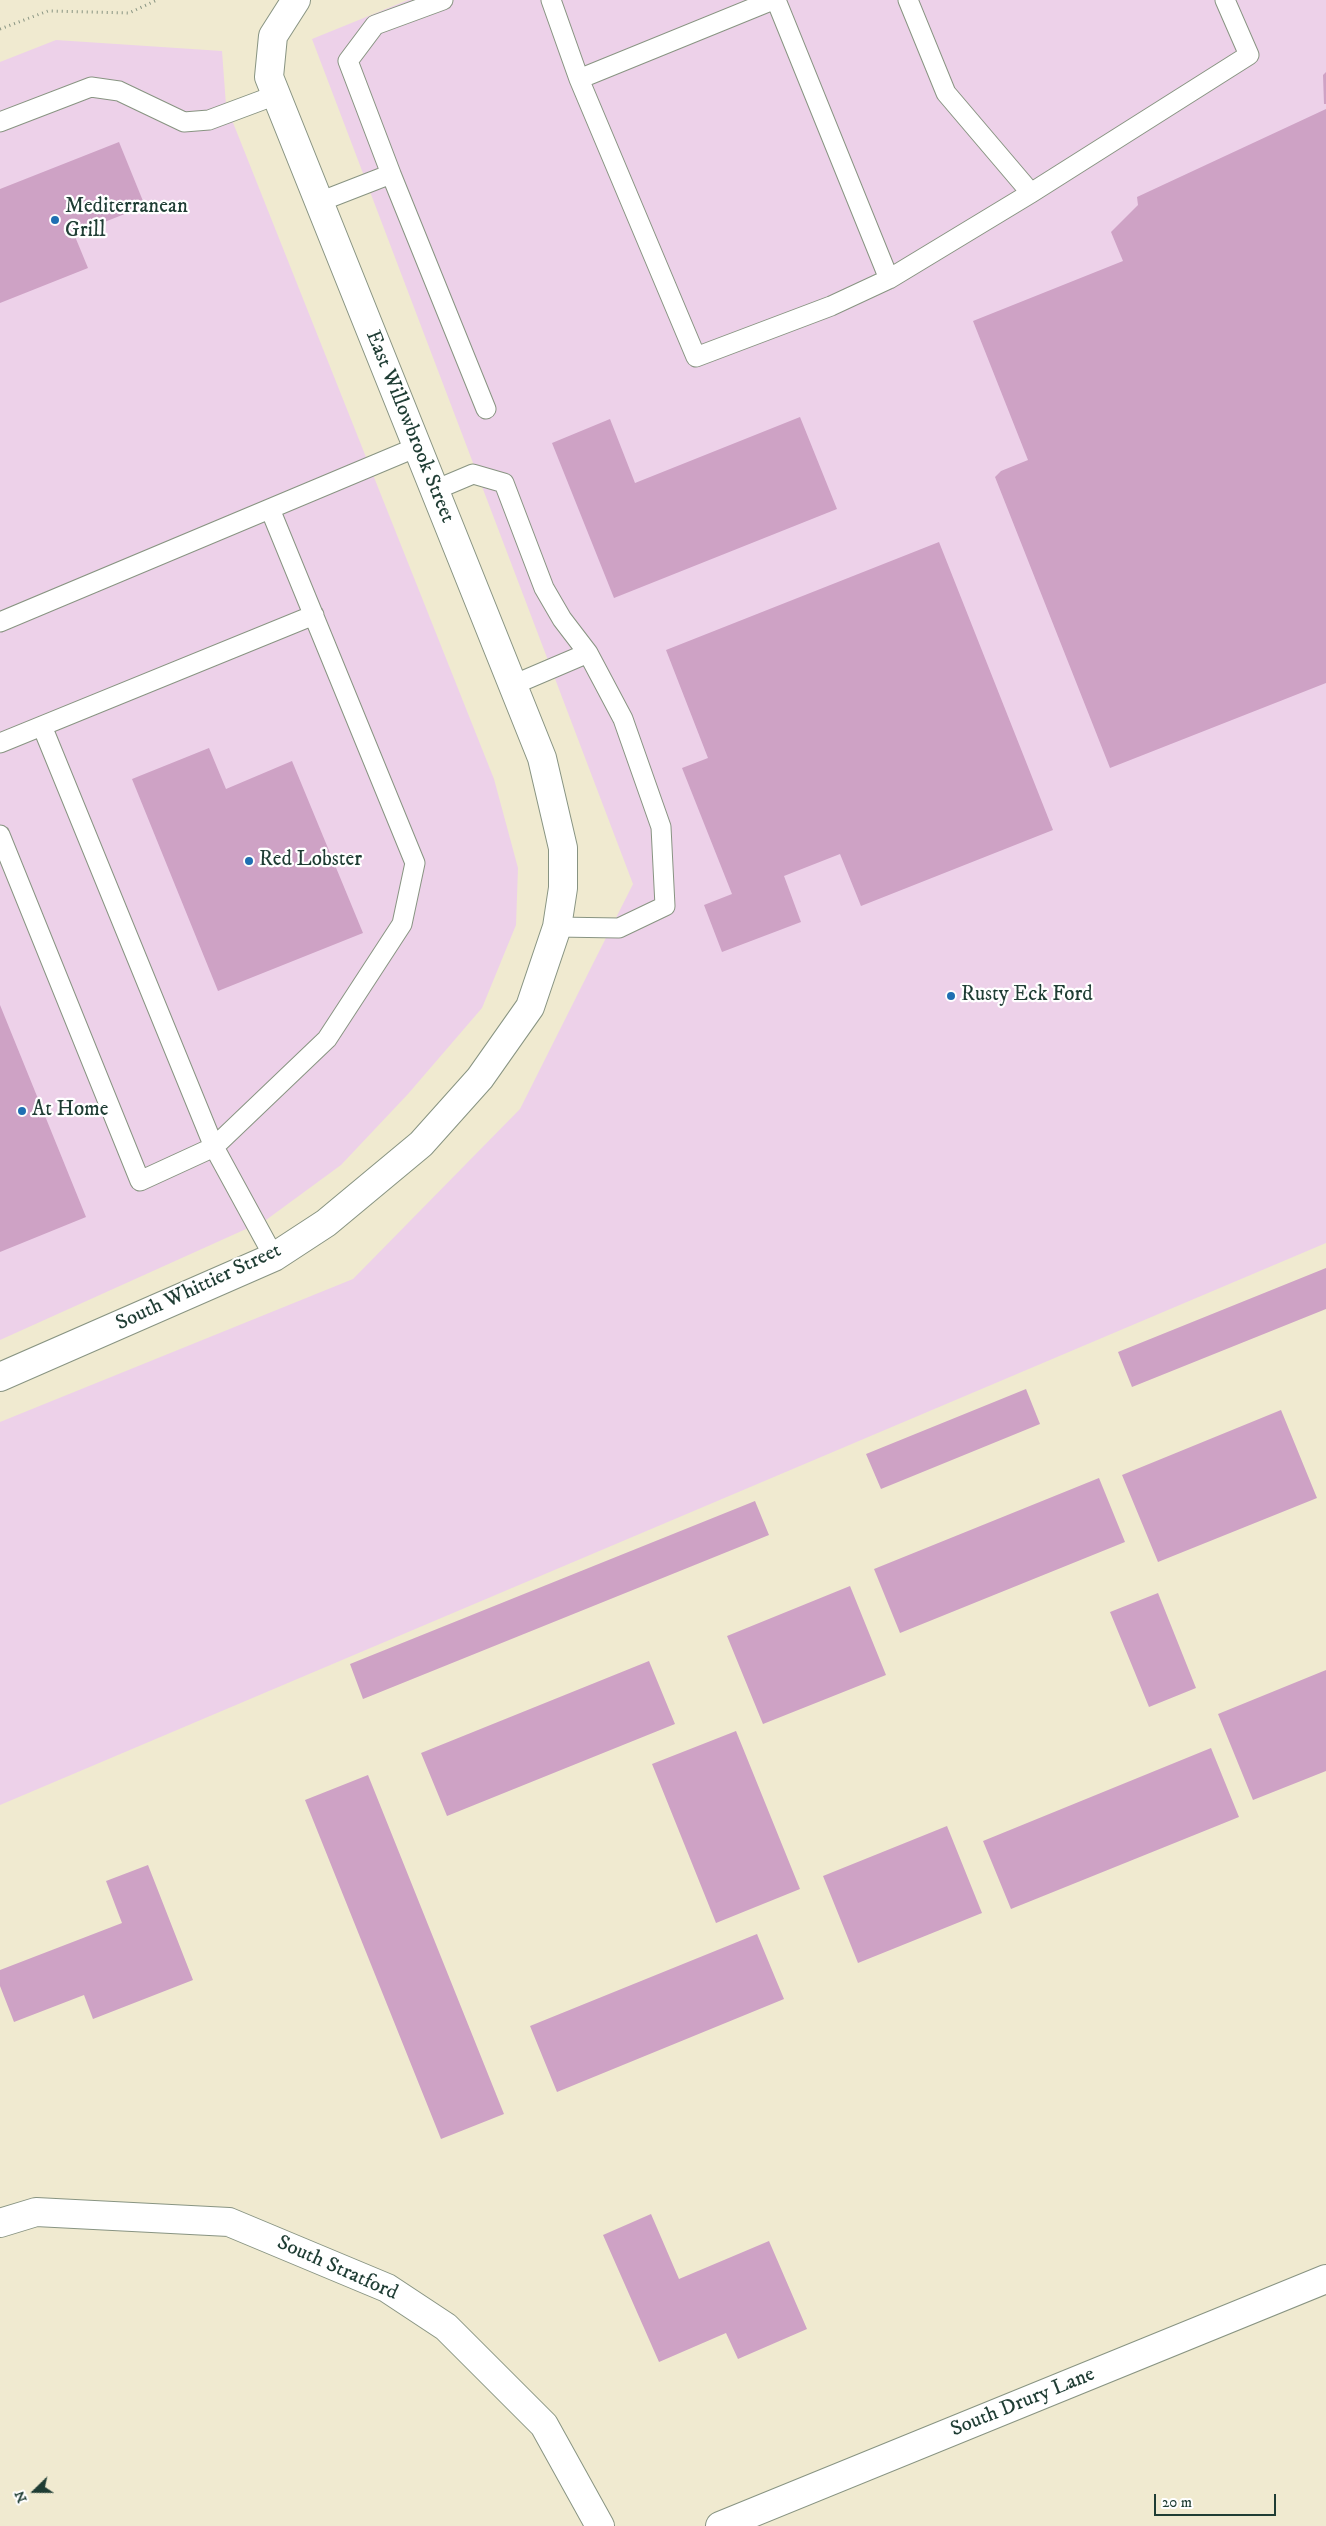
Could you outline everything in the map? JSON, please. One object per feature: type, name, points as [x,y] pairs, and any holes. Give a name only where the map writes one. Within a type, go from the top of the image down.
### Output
[{"type":"street","name":"East Willowbrook Street","points":[[296,0],[272,36],[269,77],[542,758]]},
{"type":"street","name":"South Whittier Street","points":[[0,1377],[274,1257],[326,1224],[421,1144],[480,1078],[530,1007],[557,927],[563,888],[563,848],[542,758]]},
{"type":"street","name":"South Stratford","points":[[0,2223],[36,2212],[229,2222],[387,2288],[446,2327],[544,2424],[600,2526]]},
{"type":"street","name":"South Drury Lane","points":[[720,2526],[1326,2279]]},
{"type":"lane","points":[[443,0],[375,25],[348,61],[391,174],[486,409]]},
{"type":"lane","points":[[551,0],[579,78],[696,358],[831,306],[888,279],[1031,193],[1248,55],[1225,0]]},
{"type":"lane","points":[[579,78],[775,0],[888,279]]},
{"type":"lane","points":[[908,0],[946,93],[1031,193]]},
{"type":"lane","points":[[0,122],[90,87],[119,91],[184,122],[209,120],[276,95]]},
{"type":"lane","points":[[319,202],[391,174]]},
{"type":"lane","points":[[0,622],[418,447]]},
{"type":"lane","points":[[435,490],[473,474],[504,483],[544,588],[562,619],[588,653],[623,719],[661,827],[665,906],[619,928],[557,927]]},
{"type":"lane","points":[[0,835],[140,1181],[214,1147],[327,1039],[402,924],[415,863],[270,509]]},
{"type":"lane","points":[[0,743],[314,615]]},
{"type":"lane","points":[[513,685],[588,653]]},
{"type":"lane","points":[[42,726],[214,1147],[274,1257]]},
{"type":"path","points":[[0,29],[48,11],[128,13],[157,0]]},
{"type":"shaded area","name":"Rusty Eck Ford","points":[[408,0],[1326,0],[1326,1243],[0,1805],[0,1422],[353,1279],[520,1109],[633,884],[312,39]]},
{"type":"shaded area","points":[[56,40],[222,51],[226,105],[494,779],[518,868],[516,925],[482,1008],[408,1094],[341,1165],[266,1220],[0,1340],[0,62]]},
{"type":"building","points":[[1326,72],[1326,104],[1324,104],[1323,75]]},
{"type":"building","points":[[1326,109],[1326,683],[1110,768],[995,477],[1001,471],[1028,460],[973,321],[1123,261],[1111,232],[1138,205],[1137,197]]},
{"type":"building","name":"Mediterranean Grill","points":[[119,142],[145,206],[74,234],[88,268],[0,303],[0,189]]},
{"type":"building","points":[[800,417],[837,509],[614,598],[552,443],[610,419],[635,483]]},
{"type":"building","points":[[939,542],[1053,830],[861,906],[840,854],[784,876],[801,922],[722,952],[704,905],[732,894],[682,768],[708,758],[666,650]]},
{"type":"building","name":"Red Lobster","points":[[209,748],[226,789],[292,761],[363,933],[218,991],[132,779]]},
{"type":"building","name":"At Home","points":[[0,1005],[86,1217],[0,1252]]},
{"type":"building","points":[[1326,1268],[1326,1309],[1132,1387],[1118,1352]]},
{"type":"building","points":[[1026,1389],[1040,1424],[881,1489],[866,1454]]},
{"type":"building","points":[[1281,1410],[1317,1498],[1158,1562],[1122,1475]]},
{"type":"building","points":[[1099,1478],[1125,1542],[900,1633],[874,1569]]},
{"type":"building","points":[[755,1501],[769,1535],[363,1699],[350,1664]]},
{"type":"building","points":[[850,1586],[886,1675],[763,1724],[727,1636]]},
{"type":"building","points":[[1158,1593],[1196,1688],[1149,1707],[1110,1612]]},
{"type":"building","points":[[649,1661],[675,1724],[447,1816],[421,1753]]},
{"type":"building","points":[[1326,1670],[1326,1771],[1253,1800],[1218,1714]]},
{"type":"building","points":[[736,1731],[800,1889],[716,1923],[652,1764]]},
{"type":"building","points":[[1211,1748],[1239,1817],[1011,1909],[983,1841]]},
{"type":"building","points":[[368,1775],[504,2114],[441,2139],[305,1800]]},
{"type":"building","points":[[947,1826],[982,1913],[858,1963],[823,1876]]},
{"type":"building","points":[[148,1865],[193,1980],[93,2019],[84,1995],[14,2022],[0,1986],[0,1970],[122,1923],[106,1881]]},
{"type":"building","points":[[757,1934],[784,1999],[557,2092],[530,2026]]},
{"type":"building","points":[[651,2214],[679,2279],[769,2241],[807,2329],[738,2359],[726,2333],[659,2362],[603,2235]]},
{"type":"place","name":"Mediterranean Grill","points":[[55,220]]},
{"type":"place","name":"Red Lobster","points":[[249,861]]},
{"type":"place","name":"Rusty Eck Ford","points":[[951,996]]},
{"type":"place","name":"At Home","points":[[22,1111]]}]
